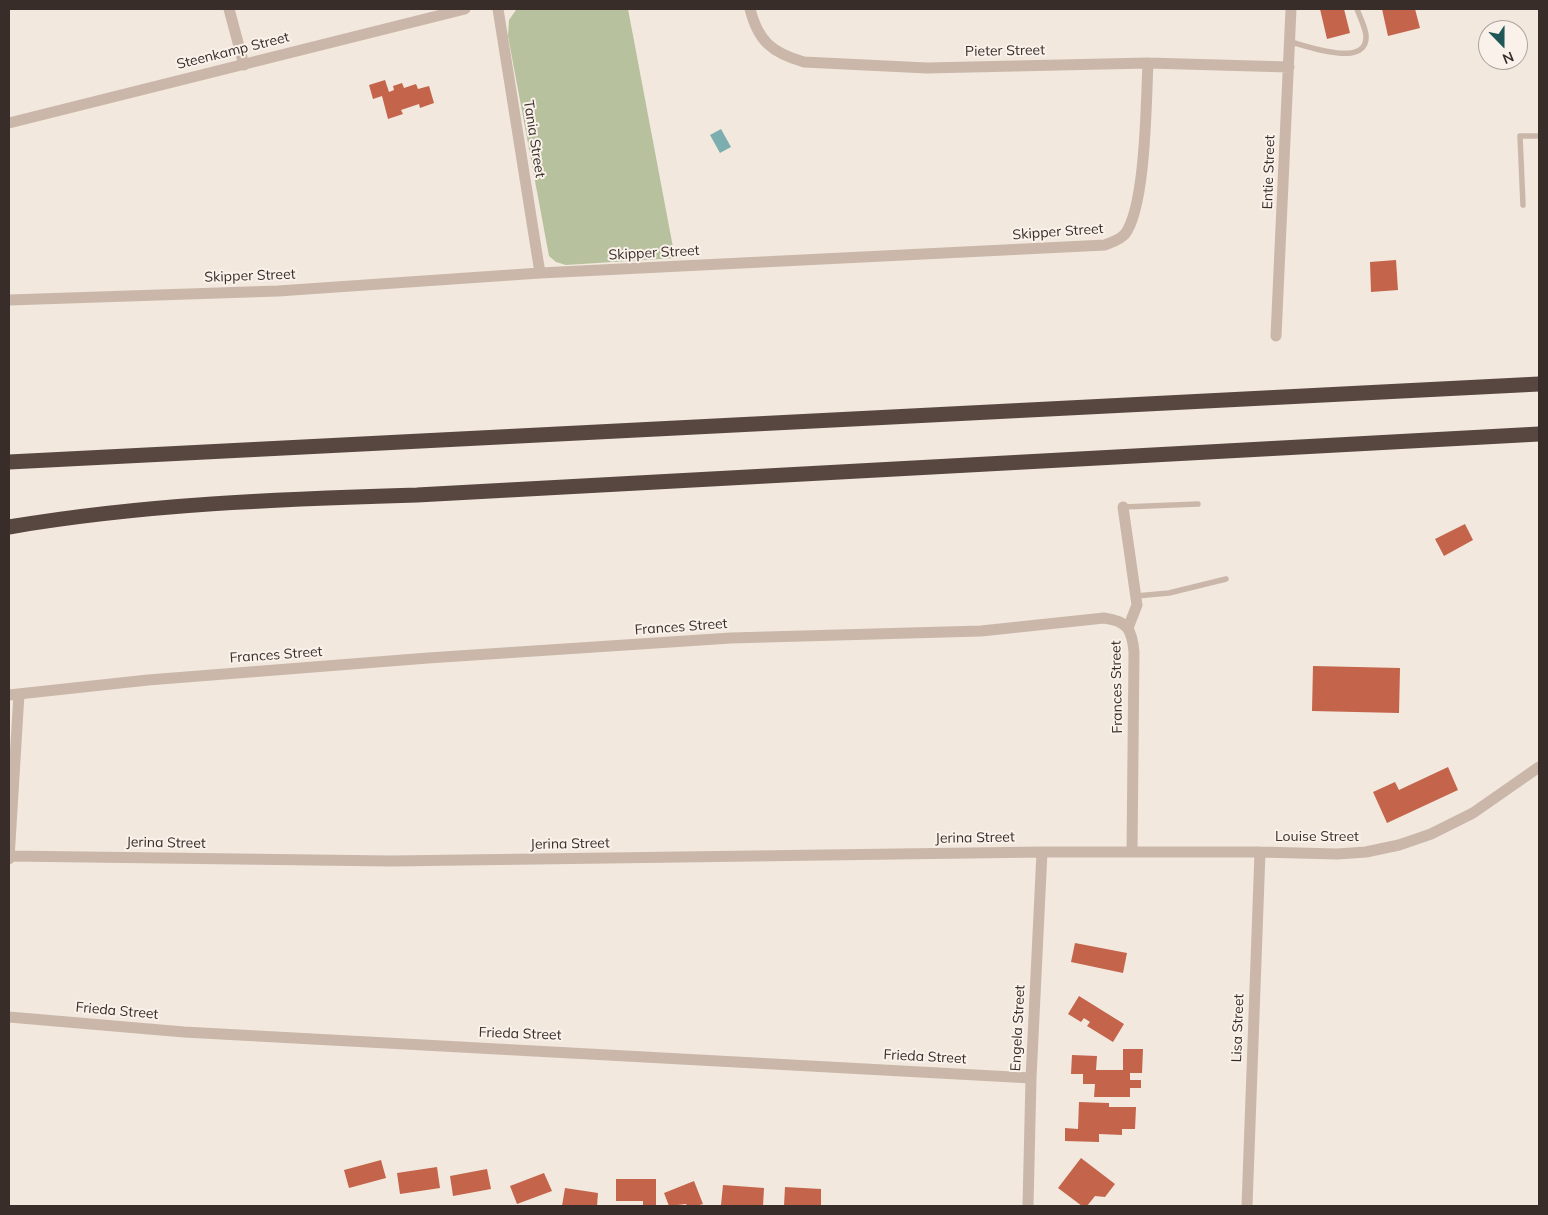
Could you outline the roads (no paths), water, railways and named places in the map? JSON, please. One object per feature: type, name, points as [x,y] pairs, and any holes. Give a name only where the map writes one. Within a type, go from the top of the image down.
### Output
[{"type":"highway","points":[[9,462],[1539,384]]},
{"type":"highway","points":[[9,527],[60,518],[242,501],[417,495],[1539,434]]},
{"type":"street","points":[[229,9],[244,64]]},
{"type":"street","name":"Steenkamp Street","points":[[9,124],[466,9]]},
{"type":"street","name":"Tania Street","points":[[498,9],[540,273]]},
{"type":"street","name":"Pieter Street","points":[[750,9],[757,32],[766,44],[788,58],[804,62],[926,68],[1148,63],[1289,67]]},
{"type":"street","name":"Entie Street","points":[[1276,336],[1291,42],[1291,9]]},
{"type":"street","name":"Skipper Street","points":[[9,300],[278,291],[540,273],[1105,245],[1117,241],[1125,234],[1135,206],[1142,168],[1148,63]]},
{"type":"street","points":[[1123,508],[1137,609],[1128,628]]},
{"type":"street","name":"Frances Street","points":[[14,695],[148,680],[730,638],[981,631],[1104,618],[1117,620],[1128,628],[1133,638],[1132,852]]},
{"type":"street","points":[[9,858],[14,695]]},
{"type":"street","name":"Louise Street","points":[[1132,852],[1337,854],[1366,852],[1399,845],[1431,834],[1473,812],[1539,767]]},
{"type":"street","name":"Engela Street","points":[[1028,1206],[1030,1078],[1042,852]]},
{"type":"street","name":"Jerina Street","points":[[9,858],[391,861],[1132,852]]},
{"type":"street","name":"Lisa Street","points":[[1247,1206],[1260,852]]},
{"type":"street","name":"Frieda Street","points":[[9,1017],[184,1032],[1030,1078]]},
{"type":"lane","points":[[1291,42],[1331,53],[1351,53],[1360,50],[1365,42],[1366,35],[1357,9]]},
{"type":"lane","points":[[1523,205],[1520,136],[1539,136]]},
{"type":"lane","points":[[1123,508],[1198,504]]},
{"type":"lane","points":[[1136,596],[1169,592],[1226,579]]},
{"type":"water","points":[[721,129],[731,147],[720,153],[710,135]]}]
